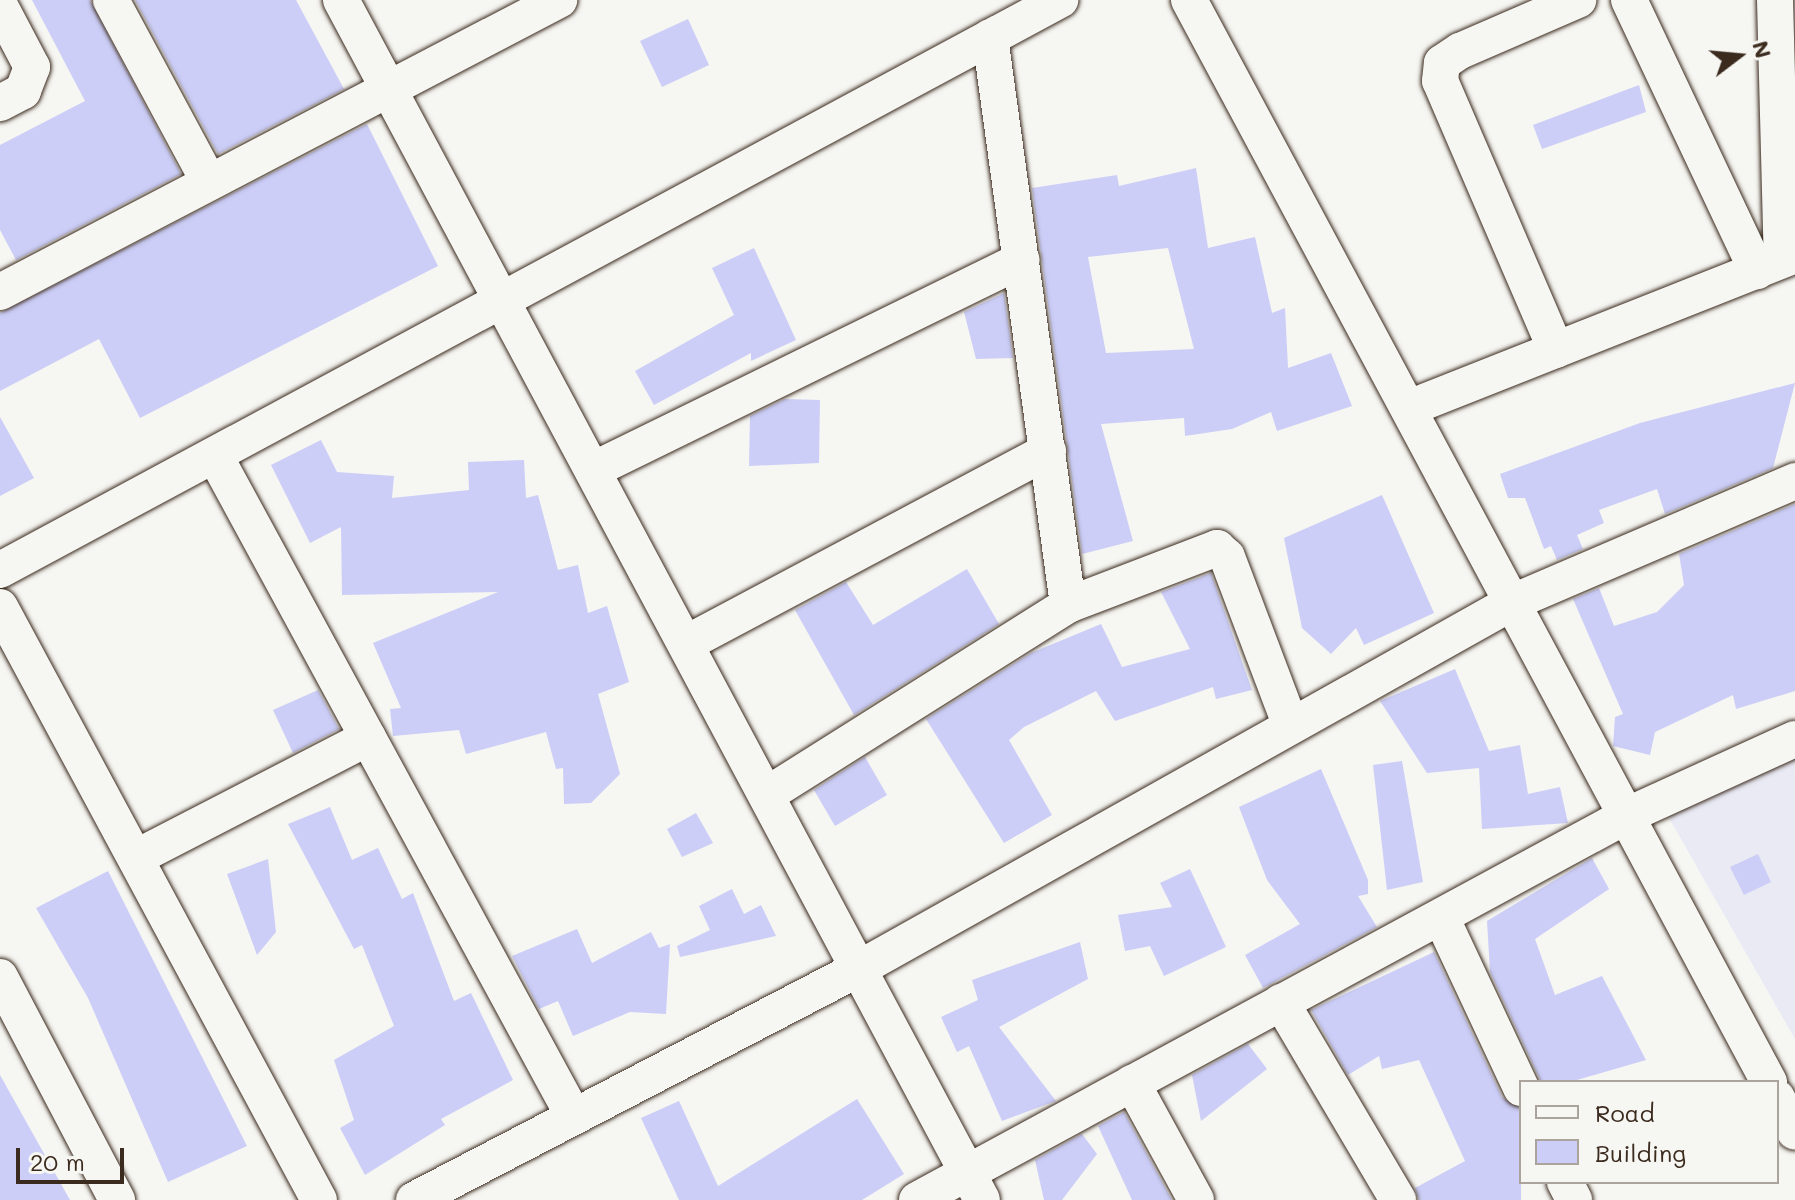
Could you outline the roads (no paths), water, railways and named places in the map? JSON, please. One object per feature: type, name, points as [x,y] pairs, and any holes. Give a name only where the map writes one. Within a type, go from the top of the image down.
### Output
[{"type":"street","points":[[111,0],[208,180]]},
{"type":"street","points":[[341,0],[595,469],[975,1187]]},
{"type":"street","points":[[4,280],[208,180],[386,86],[559,0]]},
{"type":"street","points":[[0,570],[1060,0]]},
{"type":"street","points":[[1189,0],[1768,1080]]},
{"type":"street","points":[[1556,350],[1441,72],[1442,63],[1460,51],[1578,0]]},
{"type":"street","points":[[1629,0],[1778,262]]},
{"type":"street","points":[[1775,0],[1778,262]]},
{"type":"street","points":[[0,6],[32,67],[23,91],[0,103]]},
{"type":"street","points":[[990,37],[1068,605]]},
{"type":"street","points":[[595,469],[1021,260]]},
{"type":"street","points":[[1409,408],[1778,262]]},
{"type":"street","points":[[687,643],[1048,451]]},
{"type":"street","points":[[215,456],[574,1117]]},
{"type":"street","points":[[414,1200],[860,968],[1289,721],[1513,602],[1795,481]]},
{"type":"street","points":[[768,794],[1068,605],[1217,548],[1227,557],[1289,721]]},
{"type":"street","points":[[0,607],[319,1200]]},
{"type":"street","points":[[137,857],[368,738]]},
{"type":"street","points":[[917,1200],[975,1187],[1132,1083],[1628,815],[1795,739]]},
{"type":"street","points":[[1441,917],[1519,1084]]},
{"type":"street","points":[[0,977],[117,1200]]},
{"type":"street","points":[[1281,1002],[1398,1200]]},
{"type":"street","points":[[1132,1083],[1196,1200]]},
{"type":"street","points":[[1779,1102],[1795,1132]]}]
